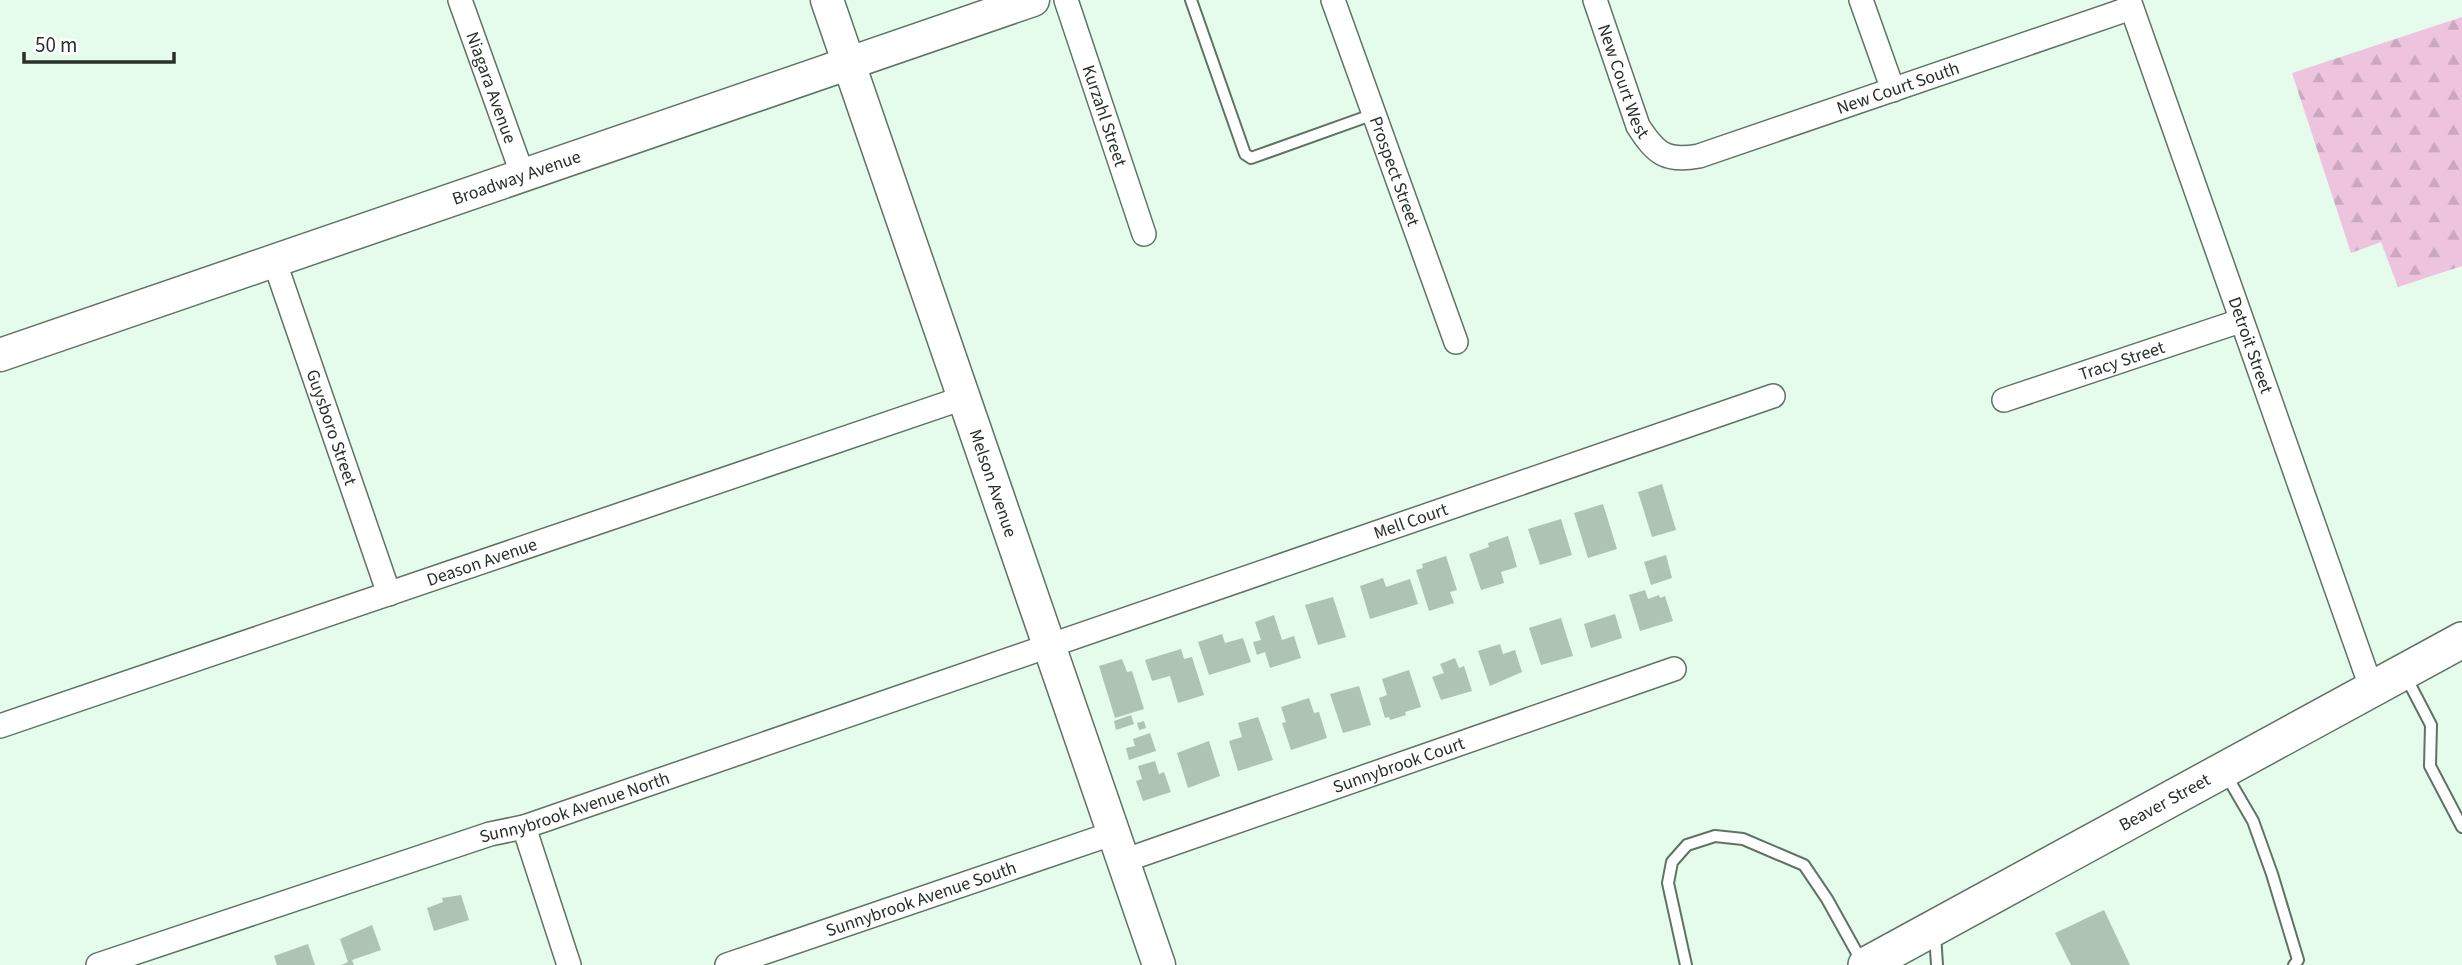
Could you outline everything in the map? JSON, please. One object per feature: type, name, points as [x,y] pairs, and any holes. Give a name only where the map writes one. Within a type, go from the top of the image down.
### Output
[{"type":"main road","name":"Beaver Street","points":[[1865,965],[2462,640]]},
{"type":"street","name":"Niagara Avenue","points":[[460,0],[523,176]]},
{"type":"street","name":"Melson Avenue","points":[[827,0],[1159,965]]},
{"type":"street","name":"Broadway Avenue","points":[[0,355],[1033,0]]},
{"type":"street","name":"Kurzahl Street","points":[[1066,0],[1144,234]]},
{"type":"street","name":"Prospect Street","points":[[1333,0],[1456,342]]},
{"type":"street","name":"New Court West","points":[[1595,0],[1639,127],[1649,143],[1664,155]]},
{"type":"street","points":[[1861,0],[1893,90]]},
{"type":"street","name":"New Court South","points":[[1664,155],[1681,159],[1699,156],[1893,90],[2130,4]]},
{"type":"street","name":"Detroit Street","points":[[2130,4],[2372,690]]},
{"type":"street","name":"Guysboro Street","points":[[274,260],[389,594]]},
{"type":"street","name":"Tracy Street","points":[[2004,400],[2240,321]]},
{"type":"street","name":"Mell Court","points":[[1049,646],[1773,396]]},
{"type":"street","name":"Deason Avenue","points":[[0,726],[963,398]]},
{"type":"street","name":"Sunnybrook Avenue North","points":[[98,965],[490,834],[524,827],[1049,646]]},
{"type":"street","name":"Sunnybrook Court","points":[[1118,847],[1674,669]]},
{"type":"street","points":[[524,827],[569,965]]},
{"type":"street","name":"Sunnybrook Avenue South","points":[[727,965],[1118,847]]},
{"type":"lane","points":[[1191,0],[1245,155],[1251,158],[1374,114]]},
{"type":"lane","points":[[2404,672],[2431,725],[2430,766],[2462,827]]},
{"type":"lane","points":[[2223,770],[2253,821],[2291,932],[2298,960],[2294,965]]},
{"type":"lane","points":[[1686,965],[1668,883],[1672,862],[1687,845],[1715,836],[1743,839],[1804,865],[1865,965]]},
{"type":"lane","points":[[1935,928],[1937,965]]},
{"type":"green space","points":[[2462,17],[2462,266],[2398,287],[2381,242],[2351,253],[2292,73]]},
{"type":"building","points":[[1662,484],[1676,530],[1652,537],[1638,492]]},
{"type":"building","points":[[1603,504],[1617,549],[1588,558],[1574,513]]},
{"type":"building","points":[[1561,519],[1572,555],[1540,565],[1528,529]]},
{"type":"building","points":[[1508,536],[1517,567],[1501,572],[1504,583],[1481,590],[1469,554]]},
{"type":"building","points":[[1666,555],[1672,578],[1651,585],[1644,562]]},
{"type":"building","points":[[1446,556],[1457,590],[1450,592],[1454,603],[1429,611],[1416,570],[1423,568],[1422,564]]},
{"type":"building","points":[[1383,578],[1386,587],[1410,579],[1418,604],[1370,619],[1360,586]]},
{"type":"building","points":[[1645,590],[1648,599],[1665,596],[1673,621],[1640,631],[1629,595]]},
{"type":"building","points":[[1333,597],[1346,637],[1318,645],[1305,605]]},
{"type":"building","points":[[1615,614],[1622,638],[1591,648],[1584,624]]},
{"type":"building","points":[[1274,615],[1282,640],[1294,636],[1301,658],[1270,668],[1265,652],[1257,655],[1253,642],[1261,640],[1255,622]]},
{"type":"building","points":[[1561,618],[1573,656],[1541,665],[1529,628]]},
{"type":"building","points":[[1222,634],[1225,643],[1243,638],[1251,662],[1209,675],[1198,642]]},
{"type":"building","points":[[1500,644],[1503,654],[1515,650],[1522,672],[1490,686],[1478,651]]},
{"type":"building","points":[[1181,649],[1184,659],[1192,657],[1204,695],[1178,703],[1170,676],[1152,681],[1145,660]]},
{"type":"building","points":[[1455,658],[1459,668],[1464,666],[1472,691],[1441,700],[1432,677],[1444,673],[1440,664]]},
{"type":"building","points":[[1122,659],[1127,672],[1132,671],[1144,709],[1115,718],[1099,666]]},
{"type":"building","points":[[1409,670],[1421,707],[1390,720],[1389,717],[1385,718],[1379,698],[1387,695],[1382,679]]},
{"type":"building","points":[[1359,686],[1371,725],[1343,733],[1330,694]]},
{"type":"building","points":[[1309,698],[1314,713],[1319,712],[1327,738],[1291,750],[1282,723],[1286,722],[1281,707]]},
{"type":"building","points":[[1131,715],[1134,724],[1116,730],[1114,721]]},
{"type":"building","points":[[1258,717],[1273,760],[1238,771],[1229,741],[1242,737],[1238,723]]},
{"type":"building","points":[[1144,721],[1146,728],[1139,730],[1137,723]]},
{"type":"building","points":[[1150,733],[1156,751],[1129,760],[1126,748],[1135,746],[1133,739]]},
{"type":"building","points":[[1209,741],[1220,776],[1188,788],[1177,753]]},
{"type":"building","points":[[1155,761],[1159,774],[1164,772],[1171,792],[1143,801],[1136,781],[1142,779],[1138,766]]},
{"type":"building","points":[[461,895],[469,920],[434,931],[427,908],[443,902],[442,898]]},
{"type":"building","points":[[2104,910],[2130,965],[2071,965],[2055,933]]},
{"type":"building","points":[[372,925],[381,950],[352,960],[354,965],[341,965],[348,962],[340,939]]},
{"type":"building","points":[[308,944],[315,965],[277,965],[274,956]]}]
